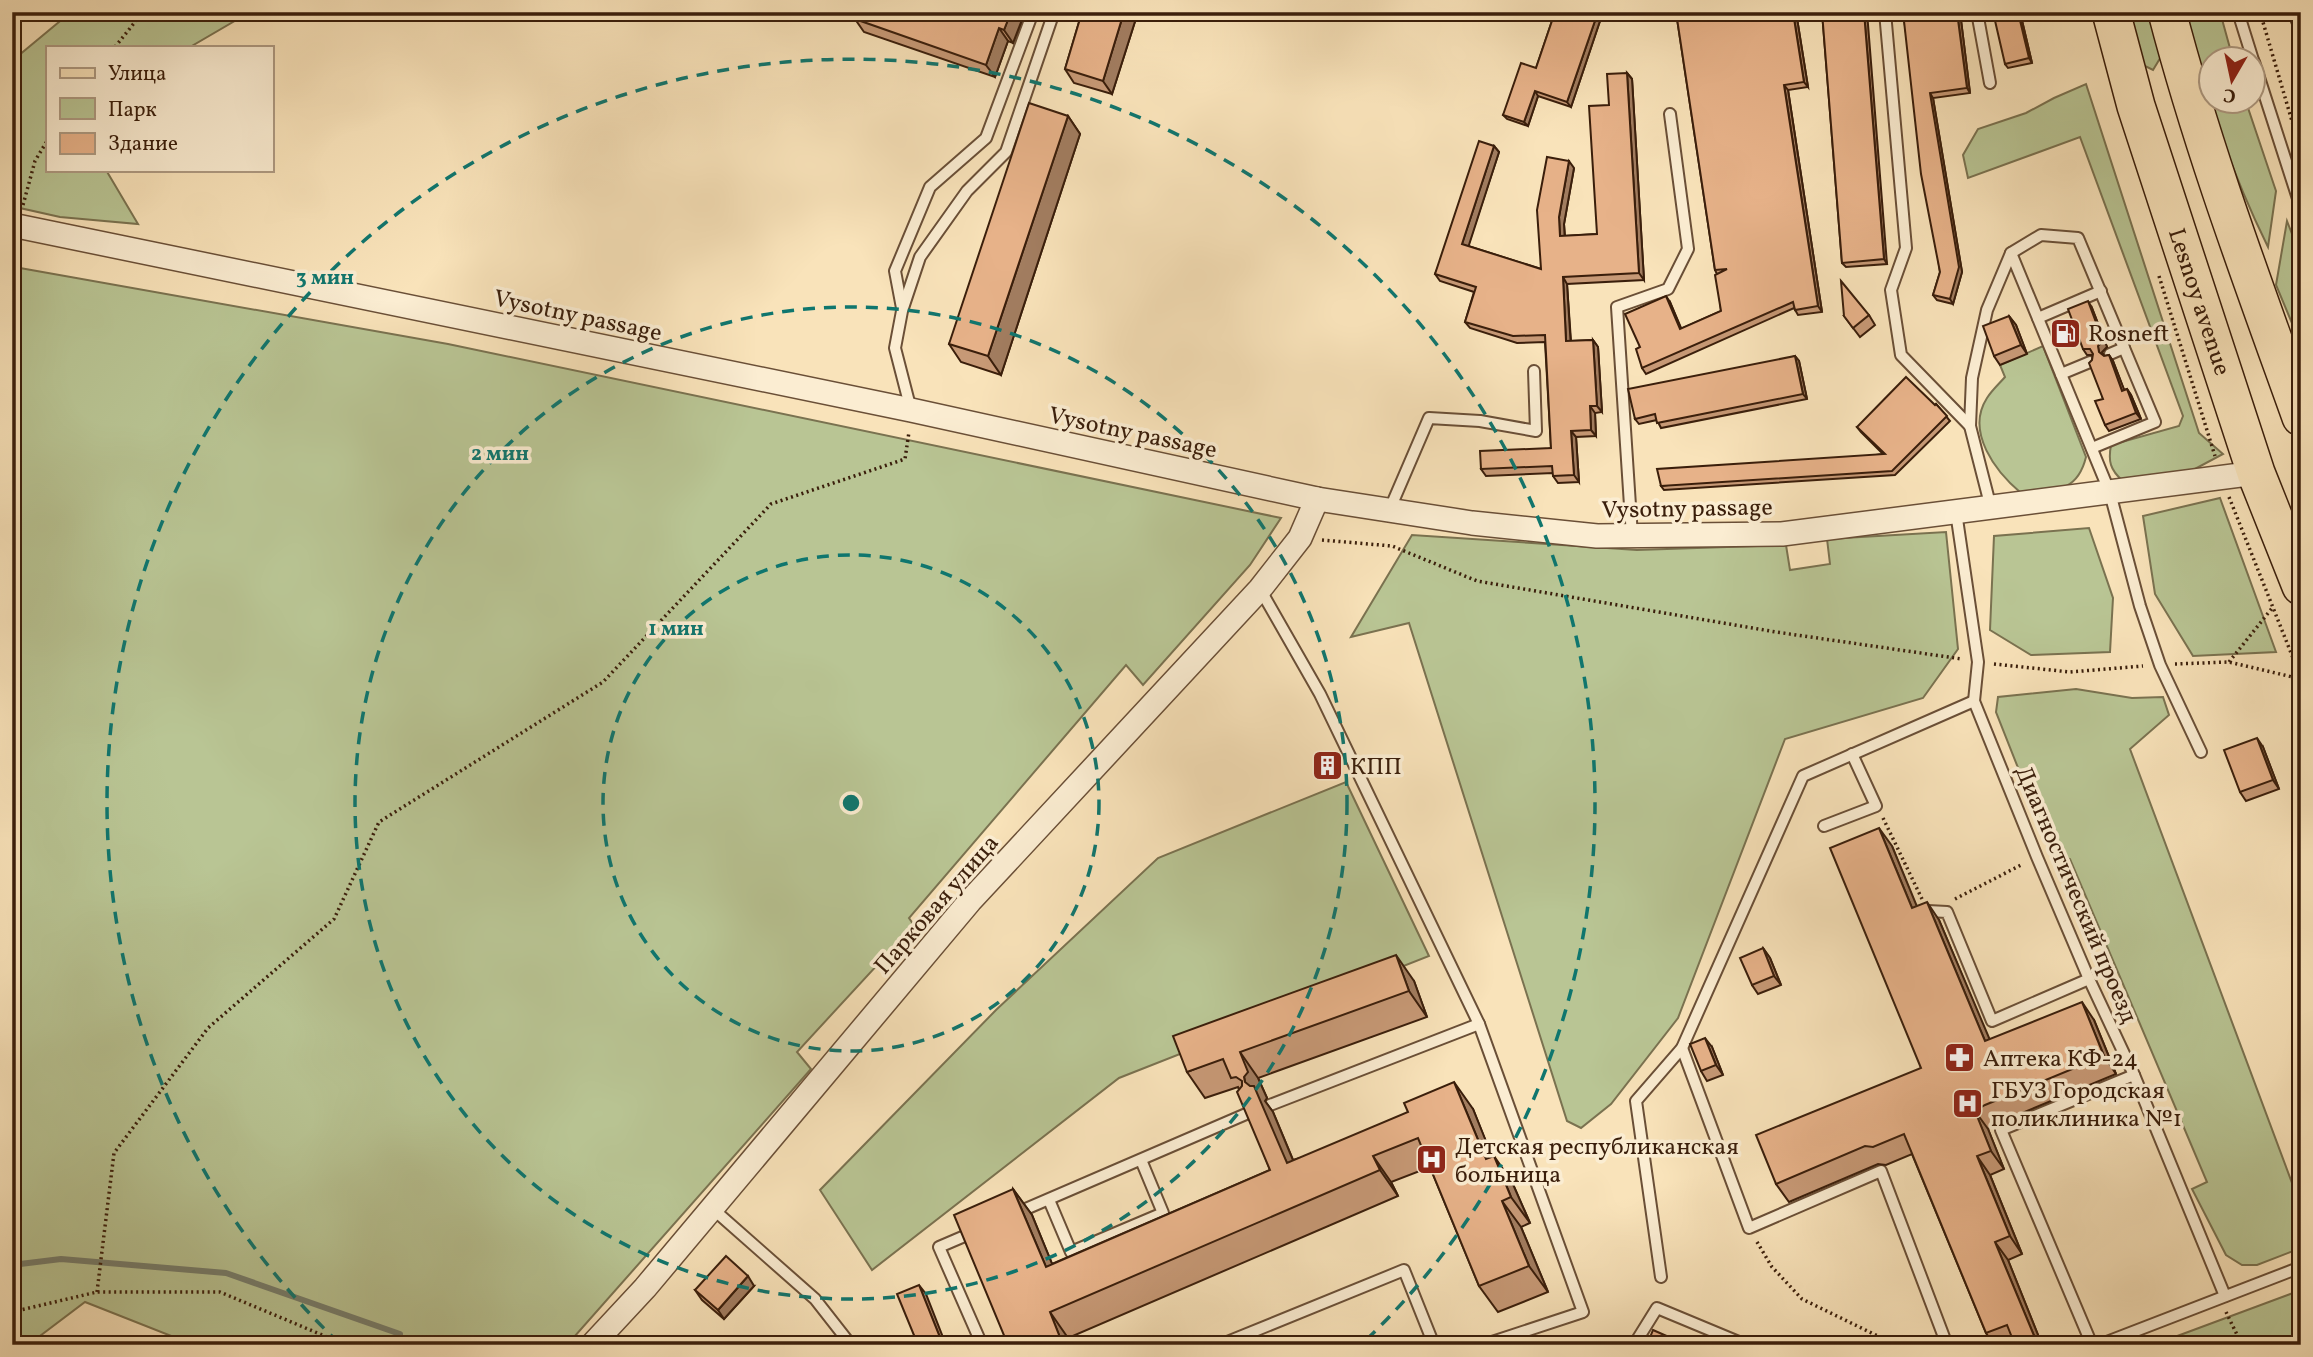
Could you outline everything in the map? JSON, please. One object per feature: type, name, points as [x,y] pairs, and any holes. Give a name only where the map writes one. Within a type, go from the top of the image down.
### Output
[{"type":"main road","name":"Lesnoy avenue","points":[[2111,12],[2136,106],[2256,473],[2287,596]]},
{"type":"main road","points":[[2168,12],[2188,90],[2228,215],[2301,417]]},
{"type":"main road","points":[[2136,106],[2188,90]]},
{"type":"street","name":"Vysotny passage","points":[[15,225],[911,410],[1317,499],[1472,523],[1597,536],[1782,534],[2256,473]]},
{"type":"street","name":"Парковая улица","points":[[592,1345],[645,1288],[971,901],[1260,589],[1300,538],[1317,499]]},
{"type":"lane","points":[[902,311],[895,271],[930,187],[986,138],[1033,12]]},
{"type":"lane","points":[[911,410],[895,348],[902,311],[920,257],[967,191],[1006,152],[1054,12]]},
{"type":"lane","points":[[1885,12],[1906,248],[1891,290],[1901,355],[1970,426]]},
{"type":"lane","points":[[1977,12],[1990,83]]},
{"type":"lane","points":[[2238,12],[2248,46]]},
{"type":"lane","points":[[2268,101],[2296,177],[2301,208]]},
{"type":"lane","points":[[1632,536],[1617,307],[1668,289],[1688,249],[1670,114]]},
{"type":"lane","points":[[1991,508],[1970,426],[1972,378],[1987,310],[2011,253],[2041,235],[2078,237],[2155,422],[2092,448]]},
{"type":"lane","points":[[2011,253],[2110,493],[2140,606],[2160,665],[2201,752]]},
{"type":"lane","points":[[2038,318],[2101,291]]},
{"type":"lane","points":[[2110,354],[2124,348]]},
{"type":"lane","points":[[2061,374],[2090,362]]},
{"type":"lane","points":[[1389,511],[1429,418],[1480,421],[1536,431],[1534,371]]},
{"type":"lane","points":[[1661,1277],[1636,1101],[1682,1048],[1803,776],[1974,701],[1978,662],[1956,511]]},
{"type":"lane","points":[[1260,589],[1320,694],[1479,1024],[1583,1312],[1483,1345]]},
{"type":"lane","name":"Диагностический проезд","points":[[1974,701],[2089,979],[2134,1075],[2222,1297]]},
{"type":"lane","points":[[1824,826],[1876,806],[1852,754]]},
{"type":"lane","points":[[1928,911],[1947,912],[1992,1021],[2089,979]]},
{"type":"lane","points":[[1270,1105],[1479,1024]]},
{"type":"lane","points":[[1682,1048],[1749,1228],[1881,1171],[1947,1345]]},
{"type":"lane","points":[[2092,1345],[2001,1130],[2134,1075]]},
{"type":"lane","points":[[1000,1221],[1253,1111]]},
{"type":"lane","points":[[1049,1200],[1071,1252],[1163,1213],[1141,1160]]},
{"type":"lane","points":[[712,1209],[815,1298],[851,1345]]},
{"type":"lane","points":[[982,1345],[939,1247],[988,1226]]},
{"type":"lane","points":[[2099,1345],[2301,1267]]},
{"type":"lane","points":[[1220,1345],[1239,1341],[1404,1270],[1434,1345]]},
{"type":"lane","points":[[1634,1345],[1657,1308],[1745,1345]]},
{"type":"path","points":[[116,46],[143,12]]},
{"type":"path","points":[[2260,12],[2301,150]]},
{"type":"path","points":[[15,225],[35,161],[46,143]]},
{"type":"path","points":[[97,1292],[114,1153],[208,1028],[334,919],[379,822],[603,682],[771,504],[905,459],[911,410]]},
{"type":"path","points":[[1300,538],[1392,546],[1476,581],[1776,632],[1978,662],[2070,672],[2229,662],[2301,679]]},
{"type":"path","points":[[2229,662],[2287,596]]},
{"type":"path","points":[[1886,825],[1919,893]]},
{"type":"path","points":[[1928,911],[2037,857]]},
{"type":"path","points":[[1749,1228],[1772,1267],[1802,1299],[1888,1340],[1916,1345]]},
{"type":"path","points":[[12,1312],[97,1292],[220,1292],[346,1345]]},
{"type":"path","points":[[2222,1297],[2242,1345]]},
{"type":"green space","points":[[71,12],[250,12],[192,46],[46,46],[46,172],[107,172],[138,224],[60,217],[20,208],[12,195],[12,61]]},
{"type":"green space","points":[[2124,12],[2152,12],[2162,55],[2153,70],[2137,62]]},
{"type":"green space","points":[[2184,12],[2220,12],[2229,46],[2198,46],[2198,64]]},
{"type":"green space","points":[[2086,84],[2199,433],[2223,454],[2193,470],[2123,481],[2111,465],[2111,445],[2179,426],[2183,416],[2080,137],[1968,178],[1963,155],[1978,129],[2026,113]]},
{"type":"green space","points":[[2215,116],[2251,116],[2276,191],[2268,247],[2242,190]]},
{"type":"green space","points":[[2287,221],[2301,257],[2301,377],[2296,366],[2297,335],[2276,285]]},
{"type":"green space","points":[[20,268],[448,344],[1281,518],[1250,565],[1143,685],[1126,665],[909,918],[918,931],[886,968],[879,963],[797,1052],[811,1069],[567,1345],[194,1345],[85,1302],[28,1345],[12,1345],[12,277]]},
{"type":"green space","points":[[2043,346],[2086,457],[2077,478],[2070,484],[2053,490],[2021,493],[1993,463],[1986,450],[1981,437],[1981,411],[1989,395],[2005,377],[2000,365]]},
{"type":"green space","points":[[2220,498],[2276,652],[2193,656],[2155,594],[2143,516]]},
{"type":"green space","points":[[2089,528],[2113,598],[2110,652],[2031,655],[1990,630],[1994,536]]},
{"type":"green space","points":[[1946,532],[1958,649],[1923,698],[1785,739],[1678,1018],[1611,1104],[1581,1128],[1567,1121],[1409,623],[1351,637],[1412,535],[1637,550],[1786,545],[1790,570],[1830,564],[1827,539]]},
{"type":"green space","points":[[2076,689],[2132,698],[2163,697],[2169,715],[2130,749],[2301,1207],[2301,1248],[2257,1265],[2242,1265],[2226,1255],[2192,1189],[2207,1182],[2070,859],[2059,856],[2039,821],[1996,712],[1998,697]]},
{"type":"green space","points":[[1346,782],[1429,956],[1119,1078],[872,1270],[820,1190],[996,1010],[1158,858]]},
{"type":"green space","points":[[2301,1290],[2301,1345],[2153,1345]]},
{"type":"building","points":[[857,12],[1011,12],[1004,30],[999,28],[986,65],[855,19]]},
{"type":"building","points":[[1082,12],[1124,12],[1103,81],[1065,69]]},
{"type":"building","points":[[1555,12],[1598,12],[1567,102],[1535,91],[1524,122],[1503,115],[1521,63],[1536,68]]},
{"type":"building","points":[[1676,12],[1793,12],[1804,82],[1784,85],[1818,306],[1795,310],[1793,302],[1642,368],[1636,349],[1640,347],[1625,314],[1666,296],[1680,329],[1721,311],[1715,275],[1727,269],[1715,270]]},
{"type":"building","points":[[1822,12],[1864,12],[1884,259],[1842,263]]},
{"type":"building","points":[[1903,12],[1957,12],[1967,88],[1930,93],[1959,267],[1950,299],[1933,295],[1940,272],[1921,174]]},
{"type":"building","points":[[1993,12],[2018,12],[2029,58],[2005,64]]},
{"type":"building","points":[[2288,12],[2301,12],[2301,38],[2297,40]]},
{"type":"building","points":[[1627,73],[1639,273],[1563,277],[1566,341],[1593,340],[1597,406],[1590,406],[1591,430],[1571,431],[1574,475],[1553,476],[1552,466],[1481,469],[1480,451],[1551,448],[1545,335],[1513,336],[1465,322],[1476,287],[1435,274],[1479,141],[1494,146],[1462,244],[1541,269],[1537,210],[1547,157],[1569,161],[1559,217],[1560,236],[1597,234],[1589,106],[1609,105],[1607,74]]},
{"type":"building","points":[[1029,103],[1068,116],[988,356],[949,344]]},
{"type":"building","points":[[1841,281],[1869,315],[1853,328],[1844,316]]},
{"type":"building","points":[[2088,301],[2103,341],[2098,346],[2099,352],[2104,356],[2109,355],[2122,391],[2127,389],[2136,413],[2105,425],[2095,401],[2103,399],[2089,363],[2093,354],[2090,349],[2083,349],[2068,309]]},
{"type":"building","points":[[2009,316],[2021,345],[1994,356],[1983,326]]},
{"type":"building","points":[[1795,356],[1803,394],[1657,423],[1655,414],[1635,419],[1628,389]]},
{"type":"building","points":[[1906,377],[1947,416],[1892,471],[1661,486],[1657,469],[1885,454],[1857,427]]},
{"type":"building","points":[[2257,738],[2273,780],[2240,792],[2224,750]]},
{"type":"building","name":"ГБУЗ Городская поликлиника №1","points":[[1879,828],[1912,908],[1927,902],[1985,1041],[2082,1002],[2104,1056],[1975,1111],[1991,1151],[1977,1156],[2010,1236],[1995,1242],[2035,1338],[2019,1345],[2015,1345],[2007,1325],[1986,1333],[1904,1134],[1873,1147],[1865,1146],[1776,1184],[1756,1135],[1921,1068],[1830,848]]},
{"type":"building","points":[[1763,948],[1774,976],[1752,985],[1740,958]]},
{"type":"building","points":[[1396,955],[1409,991],[1240,1052],[1248,1072],[1244,1077],[1245,1082],[1254,1086],[1287,1163],[1408,1112],[1404,1103],[1454,1082],[1486,1159],[1494,1156],[1511,1197],[1502,1201],[1529,1266],[1479,1286],[1418,1138],[1373,1156],[1380,1170],[1050,1312],[1061,1340],[1050,1345],[1008,1345],[954,1215],[1013,1189],[1046,1267],[1270,1170],[1237,1092],[1242,1081],[1236,1077],[1231,1078],[1223,1059],[1187,1072],[1173,1036]]},
{"type":"building","points":[[1705,1038],[1716,1065],[1701,1071],[1690,1044]]},
{"type":"building","points":[[726,1256],[748,1276],[718,1310],[695,1290]]},
{"type":"building","points":[[919,1285],[943,1345],[918,1345],[897,1294]]},
{"type":"building","points":[[1653,1330],[1687,1345],[1647,1345]]},
{"type":"waterway","points":[[12,1265],[61,1259],[226,1273],[400,1334]]},
{"type":"place","name":"Rosneft","points":[[2065,333]]},
{"type":"place","name":"КПП","points":[[1327,766]]},
{"type":"place","name":"Аптека КФ-24","points":[[1960,1058]]},
{"type":"place","name":"ГБУЗ Городская поликлиника №1","points":[[1968,1104]]},
{"type":"place","name":"Детская республиканская больница","points":[[1432,1160]]}]
